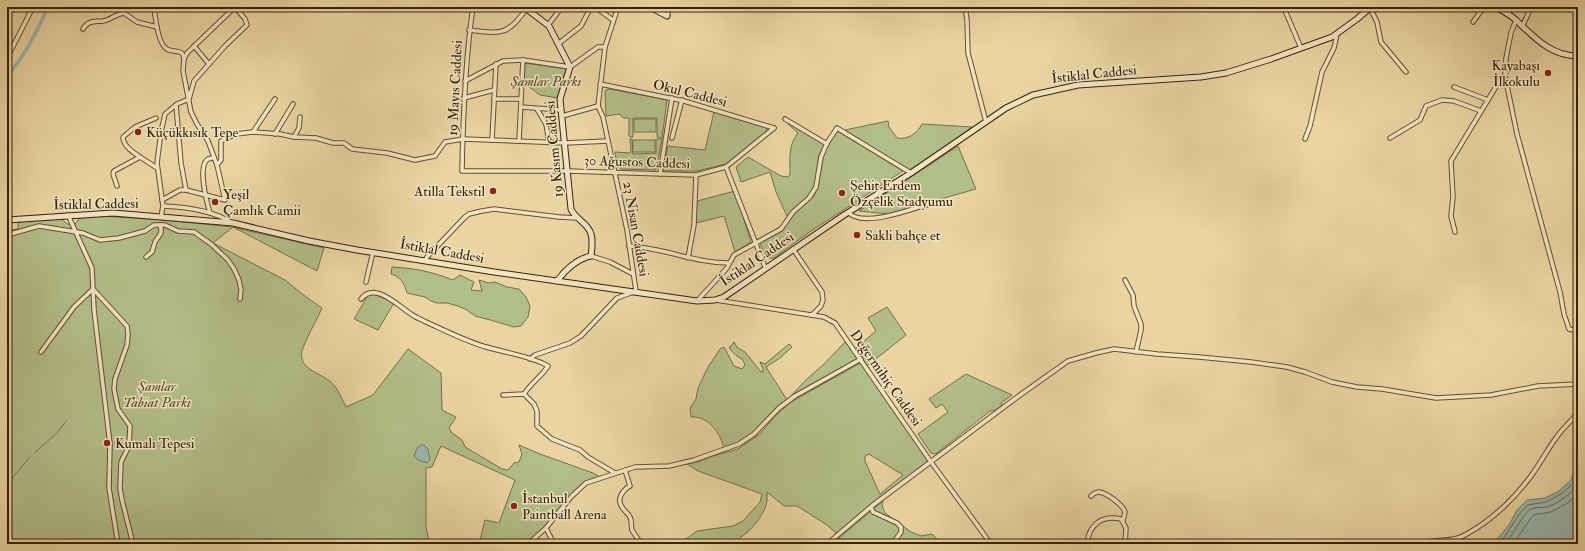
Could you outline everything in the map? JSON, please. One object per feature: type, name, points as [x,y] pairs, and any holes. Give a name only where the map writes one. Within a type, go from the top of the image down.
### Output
[{"type":"main road","points":[[650,7],[667,16]]},
{"type":"main road","points":[[1496,7],[1516,20],[1542,44],[1556,52],[1565,55],[1578,56]]},
{"type":"main road","points":[[526,8],[548,26],[570,67]]},
{"type":"main road","name":"İstiklal Caddesi","points":[[7,220],[113,213],[233,223],[315,242],[425,261],[697,301],[715,300],[724,297],[848,212],[911,173],[1019,101],[1033,95],[1078,85],[1201,77],[1226,73],[1301,48],[1336,34],[1371,8]]},
{"type":"main road","name":"19 Kasım Caddesi","points":[[570,67],[561,95],[561,110],[571,209],[591,233],[591,256]]},
{"type":"main road","points":[[557,281],[573,264],[585,257],[591,256]]},
{"type":"street","points":[[7,58],[33,7]]},
{"type":"street","points":[[154,7],[157,27],[163,45],[167,50],[182,53],[184,59]]},
{"type":"street","points":[[161,217],[163,206],[162,200],[158,168],[161,132],[165,114],[176,105],[189,99],[194,81],[247,25],[245,19],[235,7],[187,53],[184,59],[183,71],[189,99],[191,112],[196,124],[208,141],[217,165],[225,200],[205,194],[180,190],[162,200]]},
{"type":"street","name":"19 Mayıs Caddesi","points":[[462,170],[465,81],[472,7]]},
{"type":"street","points":[[548,26],[562,7]]},
{"type":"street","points":[[558,44],[581,26],[591,7]]},
{"type":"street","points":[[595,7],[613,20]]},
{"type":"street","name":"23 Nisan Caddesi","points":[[618,7],[605,47],[598,106],[603,117],[615,173],[636,291]]},
{"type":"street","points":[[667,16],[670,7]]},
{"type":"street","points":[[965,7],[968,53],[986,122]]},
{"type":"street","points":[[1473,22],[1484,7]]},
{"type":"street","points":[[1522,27],[1530,10],[1534,7]]},
{"type":"street","points":[[469,30],[494,32],[508,30],[517,21],[526,8]]},
{"type":"street","points":[[1284,8],[1301,48]]},
{"type":"street","points":[[1371,8],[1377,22],[1381,42],[1406,72]]},
{"type":"street","points":[[83,29],[86,24],[93,21],[104,21],[113,16],[124,13],[137,22],[157,27]]},
{"type":"street","points":[[1516,20],[1507,51],[1505,76],[1517,134],[1560,292],[1564,314],[1569,329],[1573,330],[1578,327]]},
{"type":"street","points":[[1305,140],[1310,126],[1322,72],[1334,48],[1336,34]]},
{"type":"street","points":[[194,46],[209,64]]},
{"type":"street","points":[[465,81],[503,61],[523,60],[570,67],[598,47],[605,47]]},
{"type":"street","points":[[519,141],[523,60]]},
{"type":"street","points":[[492,140],[496,64]]},
{"type":"street","points":[[1455,232],[1451,216],[1453,190],[1451,161],[1500,80],[1505,76]]},
{"type":"street","name":"Okul Caddesi","points":[[600,84],[682,100],[774,128],[726,167]]},
{"type":"street","points":[[1454,87],[1488,100]]},
{"type":"street","points":[[464,98],[494,90]]},
{"type":"street","points":[[660,174],[672,98]]},
{"type":"street","points":[[253,132],[275,99]]},
{"type":"street","points":[[494,99],[521,99]]},
{"type":"street","points":[[672,138],[682,100]]},
{"type":"street","points":[[1390,138],[1420,120],[1426,106],[1442,100],[1454,101],[1481,111]]},
{"type":"street","points":[[275,134],[293,104]]},
{"type":"street","points":[[176,105],[180,163],[186,190]]},
{"type":"street","points":[[562,116],[598,106]]},
{"type":"street","points":[[521,107],[561,110]]},
{"type":"street","points":[[537,109],[546,124],[549,142]]},
{"type":"street","points":[[156,118],[135,127],[122,137],[126,146],[158,168]]},
{"type":"street","points":[[294,137],[300,118]]},
{"type":"street","points":[[785,119],[827,144]]},
{"type":"street","points":[[697,301],[737,252],[781,228],[793,212],[812,193],[818,180],[821,157],[837,128],[911,173]]},
{"type":"street","points":[[217,165],[221,160],[222,141],[236,134],[253,132],[316,138],[333,143],[344,143],[352,149],[387,153],[415,160],[435,156],[445,142],[463,139],[565,143],[608,141]]},
{"type":"street","points":[[118,186],[113,174],[114,171],[140,157]]},
{"type":"street","points":[[210,213],[205,194],[205,163],[208,159],[214,157]]},
{"type":"street","points":[[726,167],[766,267]]},
{"type":"street","name":"30 Ağustos Caddesi","points":[[462,170],[567,171],[696,175],[726,167]]},
{"type":"street","points":[[688,258],[694,225],[696,175]]},
{"type":"street","points":[[848,212],[853,216],[877,218],[894,215],[932,203]]},
{"type":"street","points":[[163,206],[210,213],[225,218],[233,223]]},
{"type":"street","points":[[425,261],[427,257],[469,214],[494,209],[559,218],[577,218]]},
{"type":"street","points":[[68,215],[92,268],[93,290],[110,444],[109,488],[118,544]]},
{"type":"street","points":[[146,257],[152,252],[155,242],[161,233],[160,225]]},
{"type":"street","points":[[7,235],[39,226],[83,233],[100,240],[107,240],[137,233],[160,225],[165,225],[178,231],[194,232],[211,244],[228,260],[239,280],[241,290],[240,299]]},
{"type":"street","points":[[629,246],[665,251],[703,262],[729,263]]},
{"type":"street","points":[[793,249],[822,295],[821,306],[812,315]]},
{"type":"street","points":[[366,282],[373,252]]},
{"type":"street","points":[[591,256],[610,262],[634,274]]},
{"type":"street","points":[[1125,280],[1134,295],[1134,306],[1141,324],[1136,352]]},
{"type":"street","points":[[616,289],[618,298]]},
{"type":"street","points":[[41,352],[74,307],[93,290]]},
{"type":"street","points":[[93,290],[127,326],[127,345],[115,379],[114,389],[118,409],[130,426],[129,446],[122,462],[120,488],[132,544]]},
{"type":"street","points":[[530,359],[535,355],[570,343],[581,336],[618,298],[636,291]]},
{"type":"street","points":[[361,299],[365,294],[371,292],[387,297],[411,314],[456,335],[484,346],[530,359],[548,366],[545,371],[530,384],[524,394]]},
{"type":"street","name":"Değermihiç Caddesi","points":[[715,300],[824,317],[835,324],[861,359],[931,462],[992,544]]},
{"type":"street","points":[[827,544],[871,507],[979,424],[1068,361],[1114,349],[1287,367],[1338,383],[1436,398],[1491,395],[1538,386],[1578,384]]},
{"type":"street","points":[[528,544],[546,528],[571,498],[586,483],[635,467],[669,466],[694,460],[739,444],[754,434],[779,408],[796,396],[861,359]]},
{"type":"street","points":[[502,395],[524,394],[534,404],[537,411],[537,426],[541,430],[552,439],[580,450],[588,457],[615,473]]},
{"type":"street","points":[[1422,544],[1425,542],[1447,541],[1462,537],[1486,522],[1512,499],[1531,476],[1556,437],[1578,413]]},
{"type":"street","points":[[625,470],[630,486],[620,496],[620,504],[629,515],[632,529],[640,544]]},
{"type":"street","points":[[1091,496],[1102,492],[1121,504],[1125,512],[1123,521],[1126,528],[1125,544]]},
{"type":"street","points":[[871,507],[873,512],[897,523],[901,527],[901,532],[896,539],[898,544]]},
{"type":"street","points":[[1087,544],[1090,533],[1096,524],[1104,518],[1113,517],[1123,521]]},
{"type":"street","points":[[546,528],[554,544]]},
{"type":"green space","name":"Şamlar Parkı","points":[[525,63],[566,69],[557,98],[540,95],[524,83]]},
{"type":"green space","points":[[610,89],[667,100],[662,138],[657,137],[657,118],[633,118],[633,137],[630,137],[628,135],[629,118],[623,118],[620,114],[606,116],[605,92],[606,90]]},
{"type":"green space","points":[[714,112],[765,127],[767,131],[726,164],[697,171],[663,171],[668,146],[705,150]]},
{"type":"green space","points":[[634,119],[656,119],[656,132],[634,132]]},
{"type":"green space","points":[[790,120],[826,141],[819,155],[816,181],[811,193],[787,216],[776,192],[770,172],[741,182],[736,167],[748,157],[781,176],[788,177],[790,174],[791,147],[798,133],[788,124]]},
{"type":"green space","points":[[888,121],[889,127],[897,138],[911,136],[922,124],[972,127],[911,171],[845,130]]},
{"type":"green space","name":"Şehit Erdem Özçelik Stadyumu","points":[[837,131],[903,171],[811,231],[774,258],[768,258],[764,254],[760,243],[781,231],[794,214],[814,196],[819,182],[822,159],[830,141]]},
{"type":"green space","points":[[630,139],[632,139],[633,154],[656,153],[656,139],[662,139],[656,170],[621,169],[617,166],[615,152],[630,153]]},
{"type":"green space","points":[[633,140],[655,140],[655,152],[633,152]]},
{"type":"green space","points":[[958,146],[976,189],[888,214],[859,211]]},
{"type":"green space","points":[[735,191],[751,242],[735,252],[724,216],[696,223],[697,201]]},
{"type":"green space","name":"Şamlar Tabiat Parkı","points":[[101,216],[165,220],[233,227],[213,243],[285,280],[322,308],[304,346],[302,357],[307,367],[332,383],[346,407],[373,395],[408,349],[441,373],[442,410],[456,417],[449,428],[452,433],[462,440],[465,447],[502,469],[508,470],[514,463],[519,462],[522,454],[519,445],[600,477],[584,483],[552,521],[526,544],[479,544],[485,520],[499,523],[515,480],[441,446],[432,467],[426,468],[426,527],[430,544],[7,544],[7,230],[18,229],[18,222],[62,219],[67,224],[75,224],[80,218]]},
{"type":"green space","points":[[234,227],[324,248],[317,271]]},
{"type":"green space","points":[[392,267],[423,271],[453,280],[460,275],[474,282],[471,290],[482,291],[479,280],[488,283],[495,282],[507,287],[519,289],[526,297],[530,306],[528,317],[521,326],[514,327],[475,316],[458,306],[447,303],[437,303],[425,297],[407,293],[402,281],[391,274]]},
{"type":"green space","points":[[370,294],[374,294],[394,303],[378,330],[354,319]]},
{"type":"green space","points":[[887,307],[906,335],[867,366],[856,348],[876,331],[868,318]]},
{"type":"green space","points":[[846,341],[858,359],[796,395],[771,417],[759,432],[746,441],[724,448],[717,431],[713,426],[703,419],[691,417],[690,408],[696,399],[698,388],[708,367],[720,349],[724,347],[734,366],[742,369],[745,365],[743,360],[733,353],[729,347],[734,342],[737,347],[745,352],[761,372],[763,372],[763,369],[760,362],[765,364],[789,344],[792,347],[780,358],[766,367],[787,400]]},
{"type":"green space","points":[[862,362],[928,461],[842,531],[836,533],[827,525],[797,506],[784,506],[767,492],[767,501],[762,514],[753,527],[735,541],[729,544],[679,544],[697,531],[733,526],[743,521],[760,502],[762,494],[698,471],[687,464],[738,449],[760,434],[775,416],[791,402]],"holes":[[[869,454],[903,475],[880,494],[865,461],[865,456]]]},
{"type":"green space","points":[[966,374],[1012,395],[1001,403],[1002,405],[999,408],[990,411],[937,453],[931,453],[918,434],[948,412],[942,404],[936,408],[929,399]]},
{"type":"green space","points":[[883,501],[882,506],[885,513],[911,532],[921,536],[932,534],[942,544],[832,544]]},
{"type":"water","points":[[424,445],[428,449],[430,460],[427,463],[418,460],[414,456],[417,448]]},
{"type":"water","points":[[1578,456],[1578,544],[1490,544],[1499,537],[1509,525],[1517,510],[1527,500],[1545,498],[1559,491],[1571,480]]},
{"type":"waterway","points":[[7,76],[25,52],[48,7]]},
{"type":"waterway","points":[[34,453],[57,433],[67,420]]},
{"type":"waterway","points":[[7,484],[30,457]]},
{"type":"place","name":"Kayabaşı İlkokulu","points":[[1548,73]]},
{"type":"place","name":"Küçükkısık Tepe","points":[[138,132]]},
{"type":"place","name":"Atilla Tekstil","points":[[493,191]]},
{"type":"place","name":"Şehit Erdem Özçelik Stadyumu","points":[[842,193]]},
{"type":"place","name":"Yeşil Çamlık Camii","points":[[215,202]]},
{"type":"place","name":"Sakli bahçe et","points":[[857,235]]},
{"type":"place","name":"Kumalı Tepesi","points":[[107,443]]},
{"type":"place","name":"İstanbul Paintball Arena","points":[[514,506]]}]
